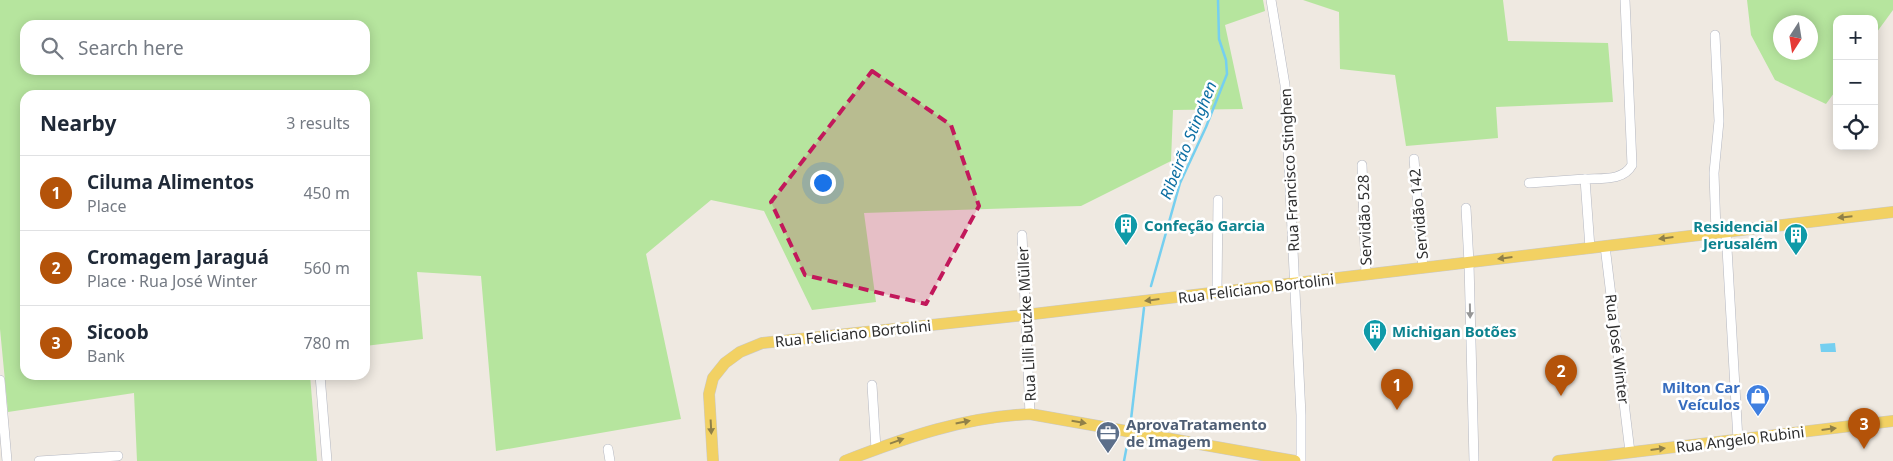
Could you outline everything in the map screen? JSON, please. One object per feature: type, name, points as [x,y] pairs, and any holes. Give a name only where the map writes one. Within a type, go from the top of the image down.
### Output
[{"type":"main road","name":"Rua Feliciano Bortolini","points":[[713,461],[709,394],[713,378],[725,363],[740,352],[762,343],[1025,315],[1893,212]]},
{"type":"main road","points":[[845,461],[916,434],[950,425],[1005,415],[1030,414],[1295,461]]},
{"type":"main road","name":"Rua Angelo Rubini","points":[[1558,461],[1893,421]]},
{"type":"street","name":"Rua Francisco Stinghen","points":[[1271,0],[1285,84],[1301,415],[1301,461]]},
{"type":"street","points":[[1530,183],[1621,176],[1628,172],[1632,165],[1625,0]]},
{"type":"street","points":[[1715,35],[1719,121],[1714,173],[1721,231],[1738,440]]},
{"type":"street","name":"Servidão 142","points":[[1414,159],[1423,268]]},
{"type":"street","name":"Servidão 528","points":[[1362,165],[1366,275]]},
{"type":"street","points":[[1586,179],[1590,248]]},
{"type":"street","points":[[1217,292],[1218,200]]},
{"type":"street","points":[[1466,208],[1474,461]]},
{"type":"street","name":"Rua Lilli Butzke Müller","points":[[1022,235],[1030,414]]},
{"type":"street","name":"Rua José Winter","points":[[1605,246],[1630,452]]},
{"type":"street","points":[[0,380],[7,461]]},
{"type":"street","points":[[320,380],[327,461]]},
{"type":"street","points":[[872,385],[876,449]]},
{"type":"street","points":[[608,449],[610,461]]},
{"type":"street","points":[[39,461],[118,456]]},
{"type":"highlighted area","points":[[872,71],[951,125],[979,206],[926,304],[805,275],[771,202]]},
{"type":"green space","points":[[0,0],[1263,0],[1265,11],[1225,25],[1243,109],[1173,110],[1171,161],[1081,206],[864,213],[876,302],[812,310],[764,211],[711,200],[646,254],[681,419],[496,451],[481,276],[417,272],[423,339],[370,345],[370,90],[20,90],[20,380],[310,380],[317,461],[137,461],[134,393],[8,412],[0,329]]},
{"type":"green space","points":[[1303,0],[1503,0],[1508,41],[1608,43],[1613,102],[1496,107],[1498,138],[1406,146],[1395,75],[1340,69],[1339,12]]},
{"type":"green space","points":[[1747,0],[1893,0],[1893,10],[1878,31],[1878,15],[1833,15],[1833,94],[1826,104],[1775,80],[1751,35]]},
{"type":"water","points":[[1835,343],[1836,352],[1821,352],[1820,344]]},
{"type":"waterway","name":"Ribeirão Stinghen","points":[[1151,286],[1180,183],[1206,127],[1227,74],[1226,60],[1219,39],[1218,0]]},
{"type":"waterway","name":"Ribeirão Stinghen","points":[[1130,428],[1144,308]]},
{"type":"waterway","name":"Ribeirão Stinghen","points":[[1124,461],[1128,440]]},
{"type":"place","name":"Confeção Garcia","points":[[1126,246]]},
{"type":"place","name":"Residencial Jerusalém","points":[[1796,256]]},
{"type":"place","name":"Michigan Botões","points":[[1375,352]]},
{"type":"place","name":"Cromagem Jaraguá","points":[[1561,396]]},
{"type":"place","name":"Ciluma Alimentos","points":[[1397,410]]},
{"type":"place","name":"Milton Car Veículos","points":[[1758,417]]},
{"type":"place","name":"Sicoob","points":[[1864,449]]},
{"type":"place","name":"AprovaTratamento de Imagem","points":[[1108,454]]}]
